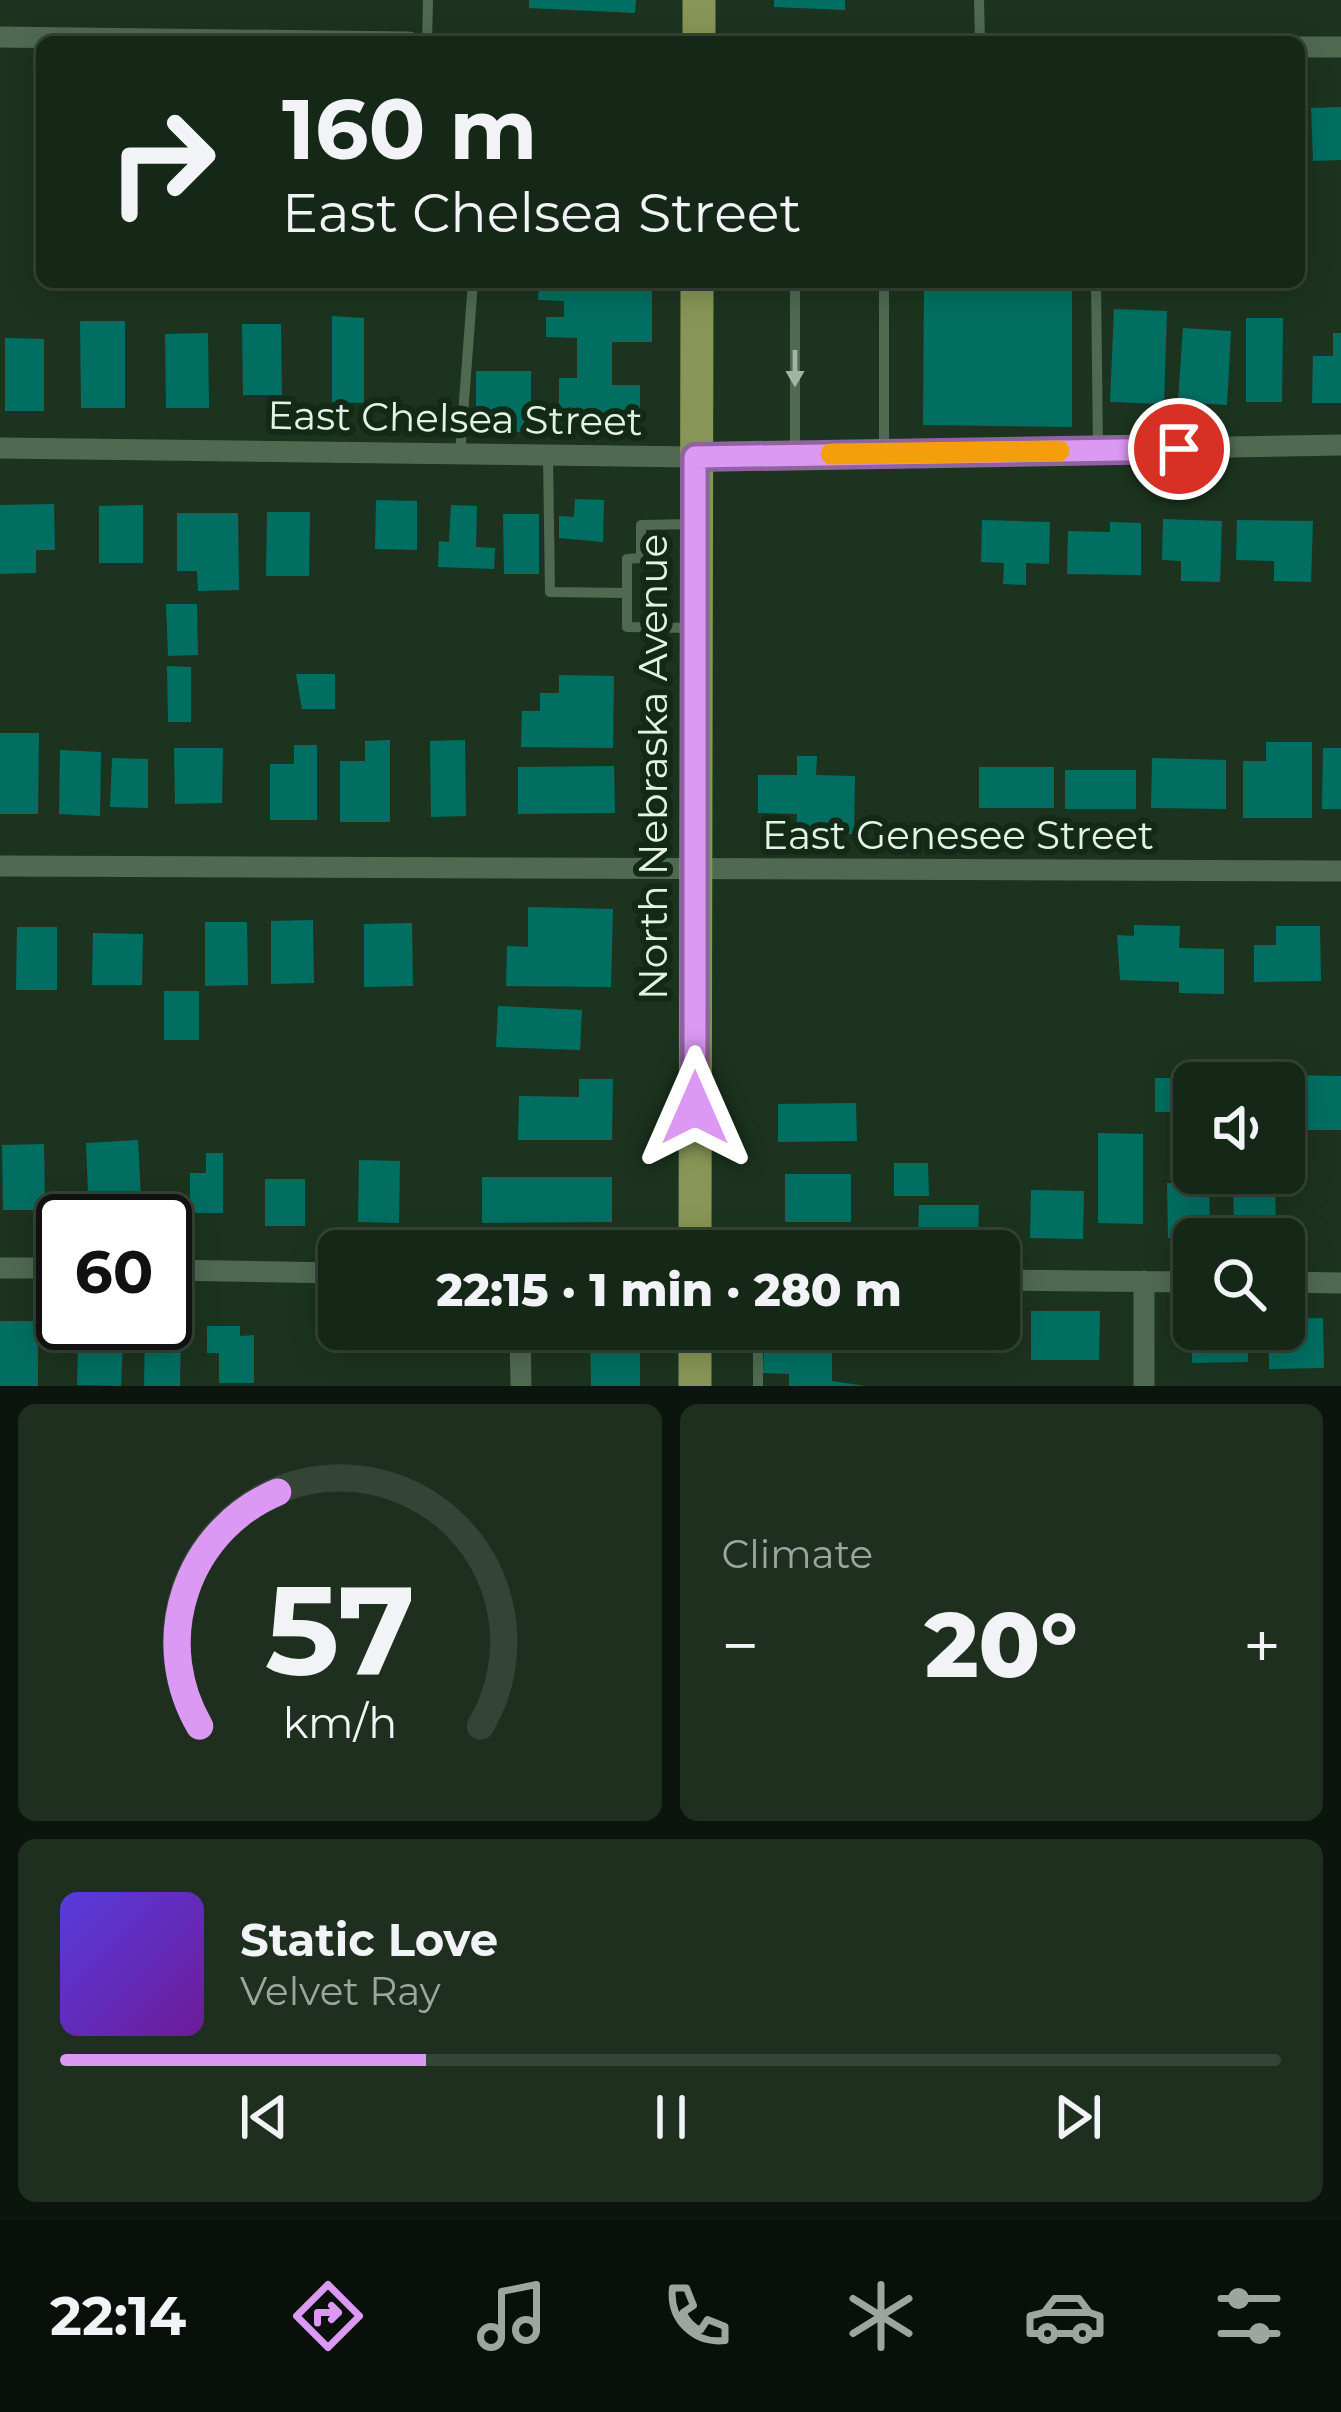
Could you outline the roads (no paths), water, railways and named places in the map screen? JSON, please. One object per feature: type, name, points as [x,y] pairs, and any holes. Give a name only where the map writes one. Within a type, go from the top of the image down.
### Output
[{"type":"main road","points":[[699,0],[699,36]]},
{"type":"main road","name":"North Nebraska Avenue","points":[[695,1230],[697,288]]},
{"type":"main road","points":[[695,1350],[695,1386]]},
{"type":"street","points":[[0,37],[36,37]]},
{"type":"street","points":[[1305,47],[1341,47]]},
{"type":"street","name":"East Chelsea Street","points":[[0,448],[695,457],[1341,446]]},
{"type":"street","name":"East Genesee Street","points":[[0,866],[1341,871]]},
{"type":"street","points":[[0,1268],[36,1268]]},
{"type":"street","points":[[192,1270],[318,1273]]},
{"type":"street","points":[[1020,1280],[1173,1282]]},
{"type":"street","points":[[1144,1281],[1144,1386]]},
{"type":"street","points":[[1305,1282],[1341,1282]]},
{"type":"street","points":[[520,1350],[521,1386]]},
{"type":"lane","points":[[427,36],[428,0]]},
{"type":"lane","points":[[979,0],[980,36]]},
{"type":"lane","points":[[460,454],[472,288]]},
{"type":"lane","points":[[795,288],[795,455]]},
{"type":"lane","points":[[884,288],[884,453]]},
{"type":"lane","points":[[1096,288],[1099,451]]},
{"type":"lane","points":[[548,455],[550,592],[627,593]]},
{"type":"lane","points":[[695,524],[641,524],[641,558],[627,559],[627,593],[628,628],[696,628]]},
{"type":"lane","points":[[758,1350],[758,1386]]}]
